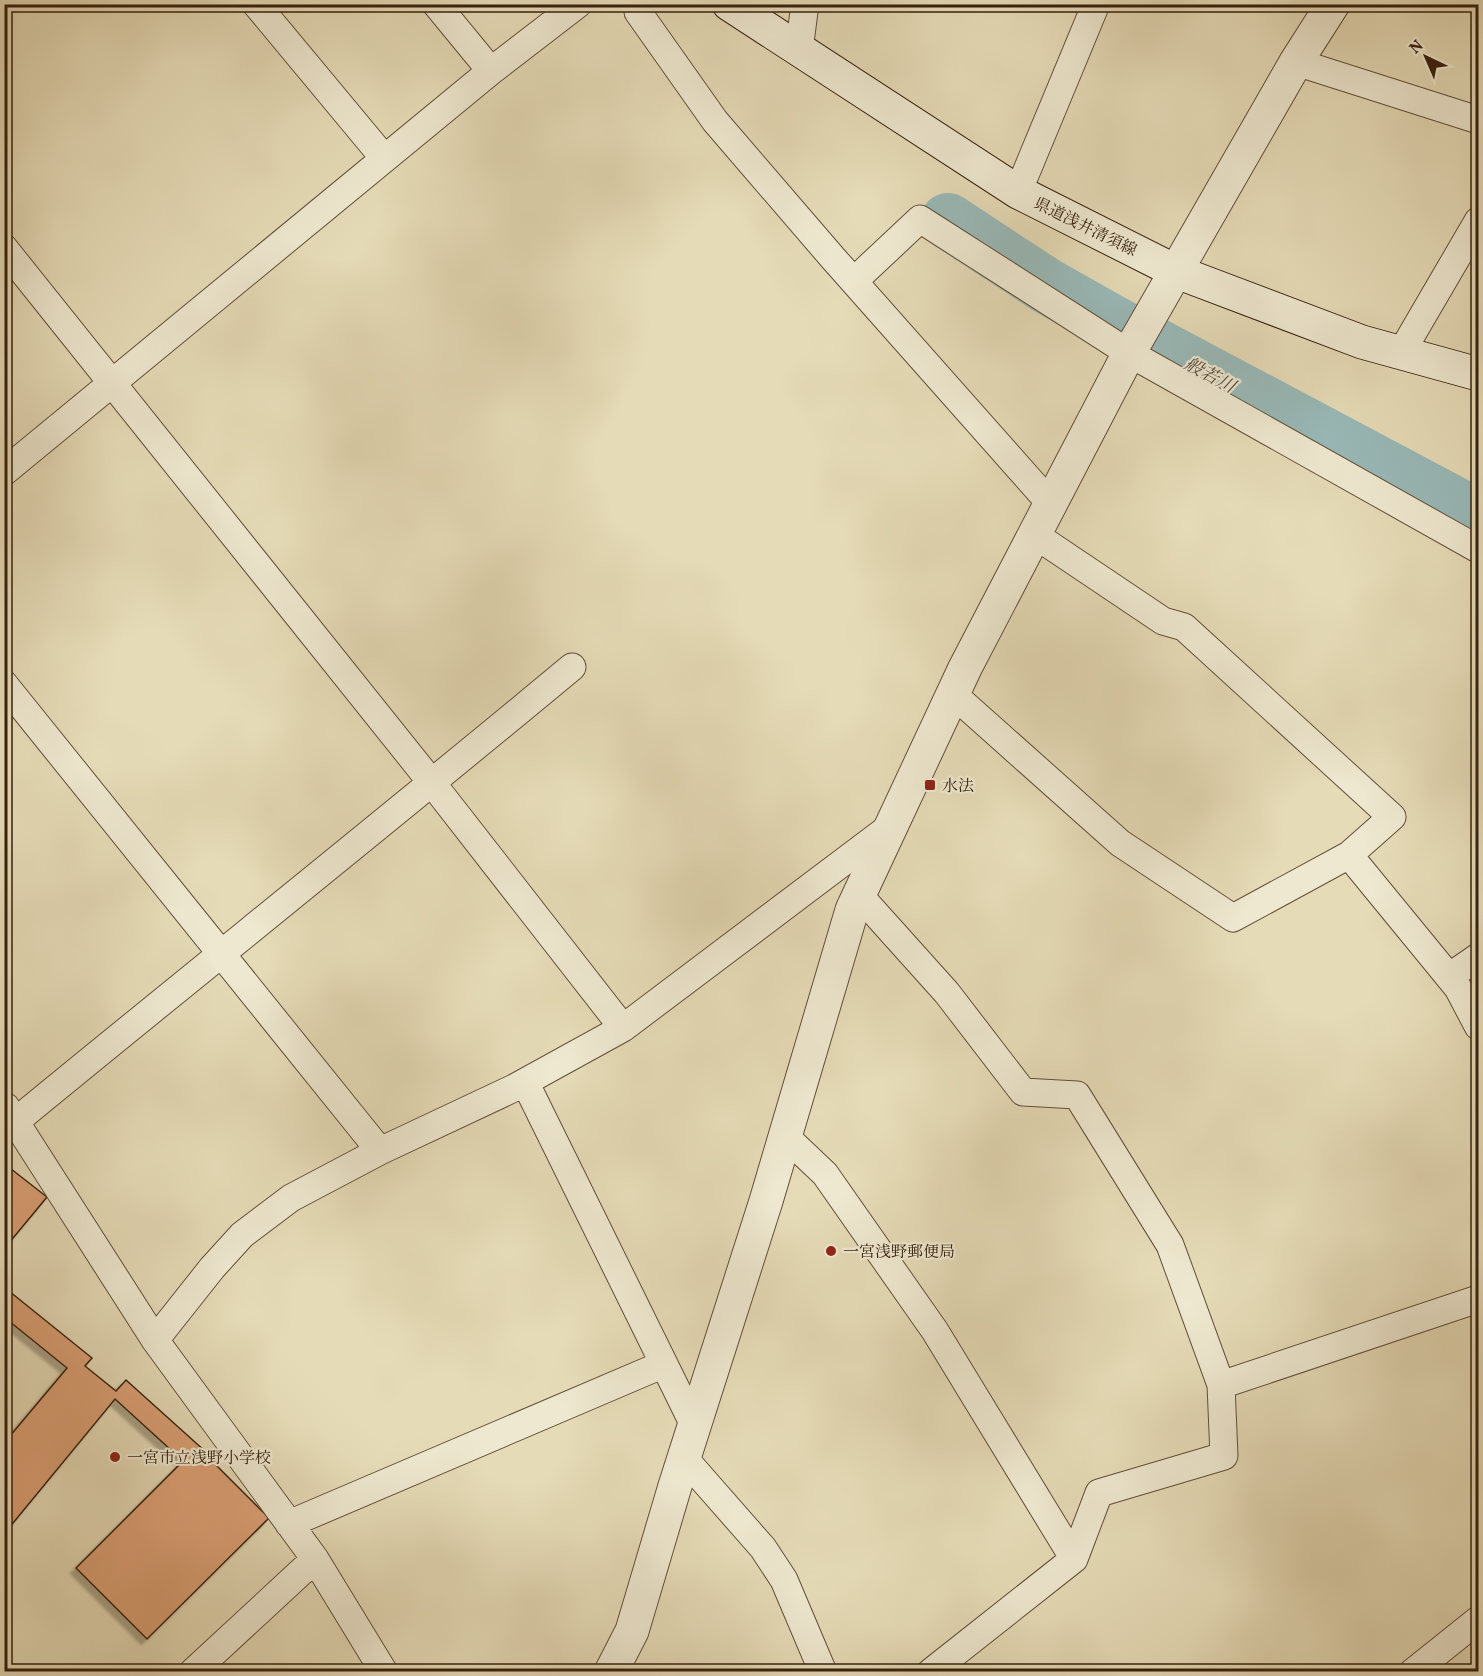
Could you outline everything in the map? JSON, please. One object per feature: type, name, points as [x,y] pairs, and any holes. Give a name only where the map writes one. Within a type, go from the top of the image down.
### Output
[{"type":"street","points":[[256,4],[384,158]]},
{"type":"street","points":[[436,4],[491,71]]},
{"type":"street","points":[[4,472],[384,158],[578,4]]},
{"type":"street","points":[[639,4],[638,12],[715,121],[1050,503]]},
{"type":"street","name":"県道浅井清須線","points":[[729,4],[1018,192],[1177,272],[1362,342],[1479,374]]},
{"type":"street","points":[[800,50],[806,4]]},
{"type":"street","points":[[1018,192],[1096,4]]},
{"type":"street","points":[[611,1671],[632,1631],[785,1136],[852,910],[965,668],[1129,353],[1296,62],[1333,4]]},
{"type":"street","points":[[1296,62],[1479,120]]},
{"type":"street","points":[[854,281],[920,219],[1129,353],[1479,549]]},
{"type":"street","points":[[1401,353],[1479,221]]},
{"type":"street","points":[[4,248],[432,783],[622,1028]]},
{"type":"street","points":[[954,695],[1120,843],[1233,918],[1349,855],[1392,817],[1184,627],[1163,621],[1035,535]]},
{"type":"street","points":[[384,1671],[315,1558],[155,1340],[10,1113],[220,952],[432,783],[572,667]]},
{"type":"street","points":[[4,684],[380,1150]]},
{"type":"street","points":[[155,1340],[212,1268],[242,1235],[291,1198],[380,1150],[525,1082],[622,1028],[891,826]]},
{"type":"street","points":[[1349,855],[1449,977],[1479,1026]]},
{"type":"street","points":[[859,895],[947,993],[1023,1092],[1077,1095],[1170,1245],[1221,1385],[1224,1456],[1099,1493],[1074,1559],[931,1671]]},
{"type":"street","points":[[1449,977],[1479,957]]},
{"type":"street","points":[[525,1082],[694,1425]]},
{"type":"street","points":[[785,1136],[825,1174],[935,1331],[1074,1559]]},
{"type":"street","points":[[1221,1385],[1479,1299]]},
{"type":"street","points":[[289,1524],[664,1364]]},
{"type":"street","points":[[684,1458],[763,1548],[784,1580],[823,1671]]},
{"type":"street","points":[[193,1671],[315,1558]]},
{"type":"street","points":[[1413,1671],[1479,1620]]},
{"type":"building","points":[[6,1165],[47,1197],[4,1249],[4,1167]]},
{"type":"building","points":[[4,1287],[92,1358],[85,1366],[116,1391],[126,1380],[206,1452],[204,1453],[269,1518],[147,1639],[76,1568],[183,1461],[115,1399],[4,1534],[4,1443],[67,1368],[4,1317]]},
{"type":"waterway","name":"般若川","points":[[948,221],[1047,286],[1109,321],[1478,517]]},
{"type":"place","name":"水法","points":[[930,785]]},
{"type":"place","name":"一宮浅野郵便局","points":[[831,1251]]},
{"type":"place","name":"一宮市立浅野小学校","points":[[115,1457]]}]
